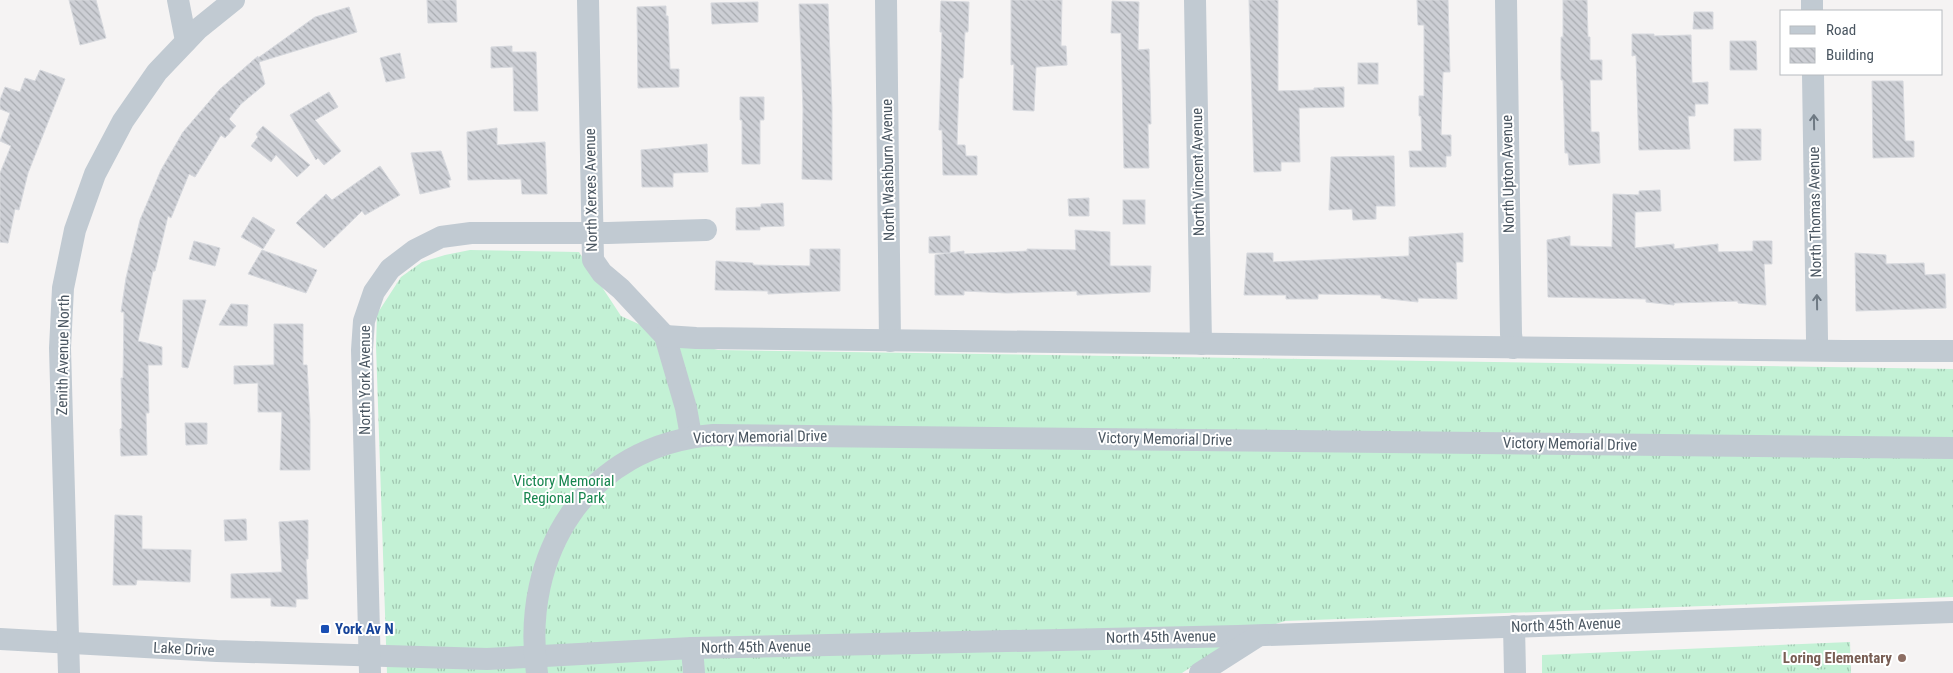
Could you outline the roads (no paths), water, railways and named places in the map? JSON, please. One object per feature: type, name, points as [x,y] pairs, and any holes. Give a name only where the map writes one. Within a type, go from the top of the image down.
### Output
[{"type":"street","points":[[178,0],[186,41]]},
{"type":"street","name":"Zenith Avenue North","points":[[69,673],[60,348],[63,288],[74,230],[95,174],[123,121],[157,72],[198,29],[234,0]]},
{"type":"street","name":"North Xerxes Avenue","points":[[588,0],[593,260],[602,274],[621,289],[665,336],[686,408],[691,436]]},
{"type":"street","name":"North Washburn Avenue","points":[[886,0],[890,341]]},
{"type":"street","name":"North Vincent Avenue","points":[[1195,0],[1201,344]]},
{"type":"street","name":"North Upton Avenue","points":[[1506,0],[1511,334],[1513,348]]},
{"type":"street","name":"North Thomas Avenue","points":[[1813,75],[1818,339],[1816,350]]},
{"type":"street","name":"North York Avenue","points":[[370,664],[362,350],[364,321],[374,292],[390,269],[415,250],[441,237],[471,233],[706,230]]},
{"type":"street","points":[[665,336],[890,341],[1953,351]]},
{"type":"street","name":"Victory Memorial Drive","points":[[536,664],[535,624],[547,562],[561,527],[578,502],[605,476],[626,461],[648,450],[691,436],[1953,448]]},
{"type":"street","name":"North 45th Avenue","points":[[370,664],[487,658],[536,664],[692,648],[1259,635],[1953,612]]},
{"type":"street","points":[[1514,626],[1515,673]]},
{"type":"street","points":[[1200,673],[1259,635]]},
{"type":"street","name":"Lake Drive","points":[[0,639],[217,651],[370,664]]},
{"type":"street","points":[[692,648],[694,673]]},
{"type":"place","name":"York Av N","points":[[325,629]]},
{"type":"place","name":"Loring Elementary","points":[[1902,658]]},
{"type":"park label","name":"Victory Memorial Regional Park","points":[[564,490]]}]
